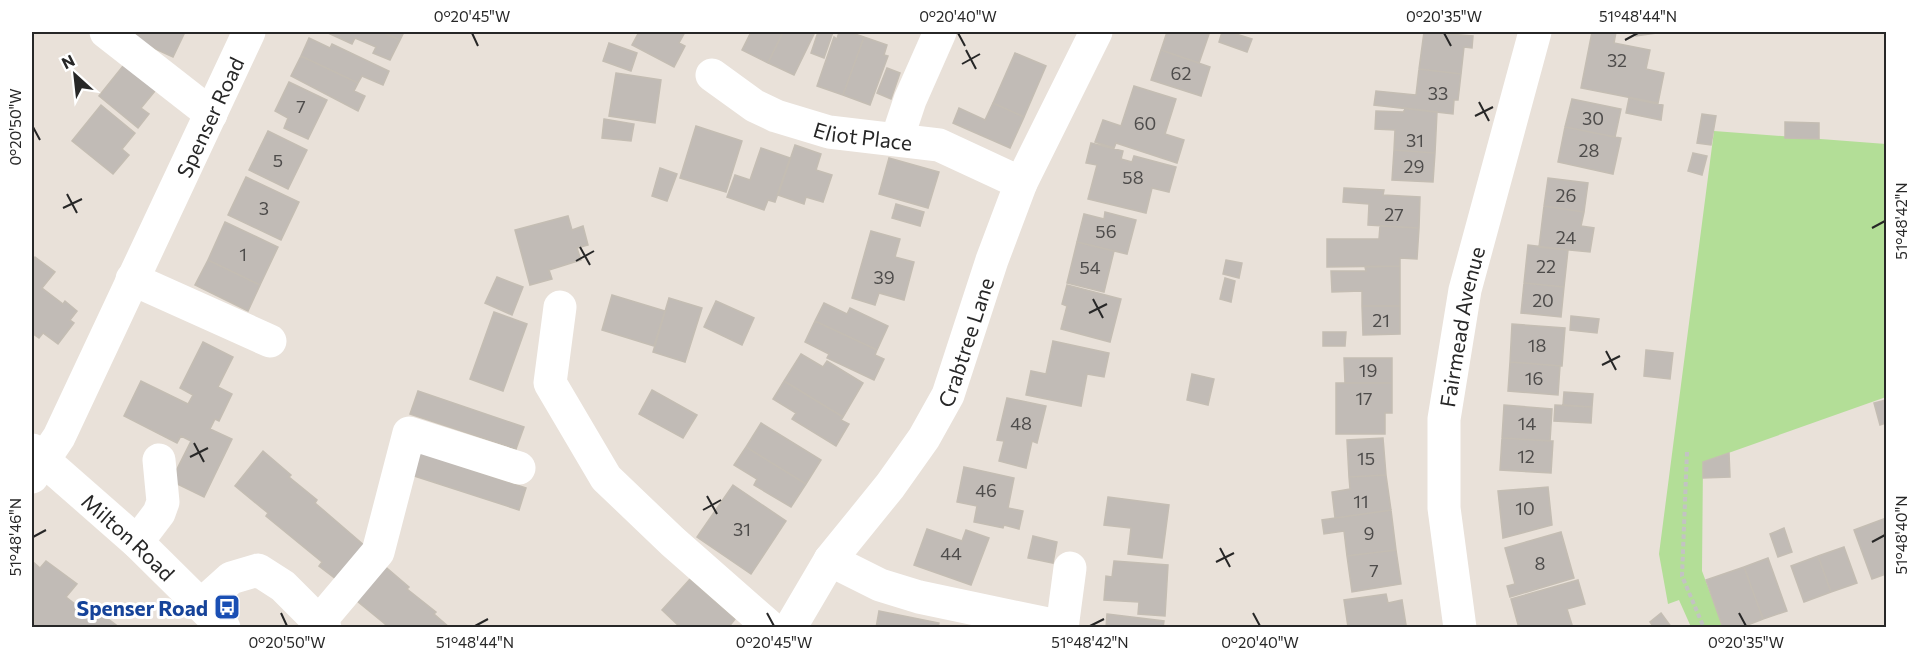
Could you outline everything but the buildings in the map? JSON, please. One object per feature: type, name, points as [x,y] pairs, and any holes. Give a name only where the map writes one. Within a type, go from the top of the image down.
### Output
[{"type":"street","points":[[106,32],[211,114]]},
{"type":"street","name":"Spenser Road","points":[[36,463],[59,438],[249,32]]},
{"type":"street","points":[[897,139],[910,100],[940,32]]},
{"type":"street","name":"Crabtree Lane","points":[[790,627],[830,560],[924,438],[948,395],[992,260],[1021,183],[1096,32]]},
{"type":"street","name":"Fairmead Avenue","points":[[1460,627],[1444,508],[1444,419],[1465,290],[1535,32]]},
{"type":"street","name":"Eliot Place","points":[[712,75],[755,106],[776,116],[829,132],[939,146],[1021,183]]},
{"type":"street","points":[[132,279],[270,341]]},
{"type":"street","points":[[560,307],[550,383],[606,478],[673,542],[771,627]]},
{"type":"street","points":[[201,605],[231,578],[258,570],[283,586],[322,625],[378,552],[409,433],[519,468]]},
{"type":"street","points":[[136,542],[159,513],[162,502],[159,459]]},
{"type":"street","name":"Milton Road","points":[[36,463],[136,542],[225,627]]},
{"type":"street","points":[[830,560],[880,585],[920,597],[1062,627],[1070,568]]},
{"type":"path","points":[[1687,452],[1682,576],[1704,627]]},
{"type":"green space","points":[[1714,131],[1886,144],[1886,397],[1703,462],[1702,571],[1723,627],[1691,627],[1679,600],[1668,604],[1659,554]]},
{"type":"place","name":"Spenser Road","points":[[227,607]]}]
